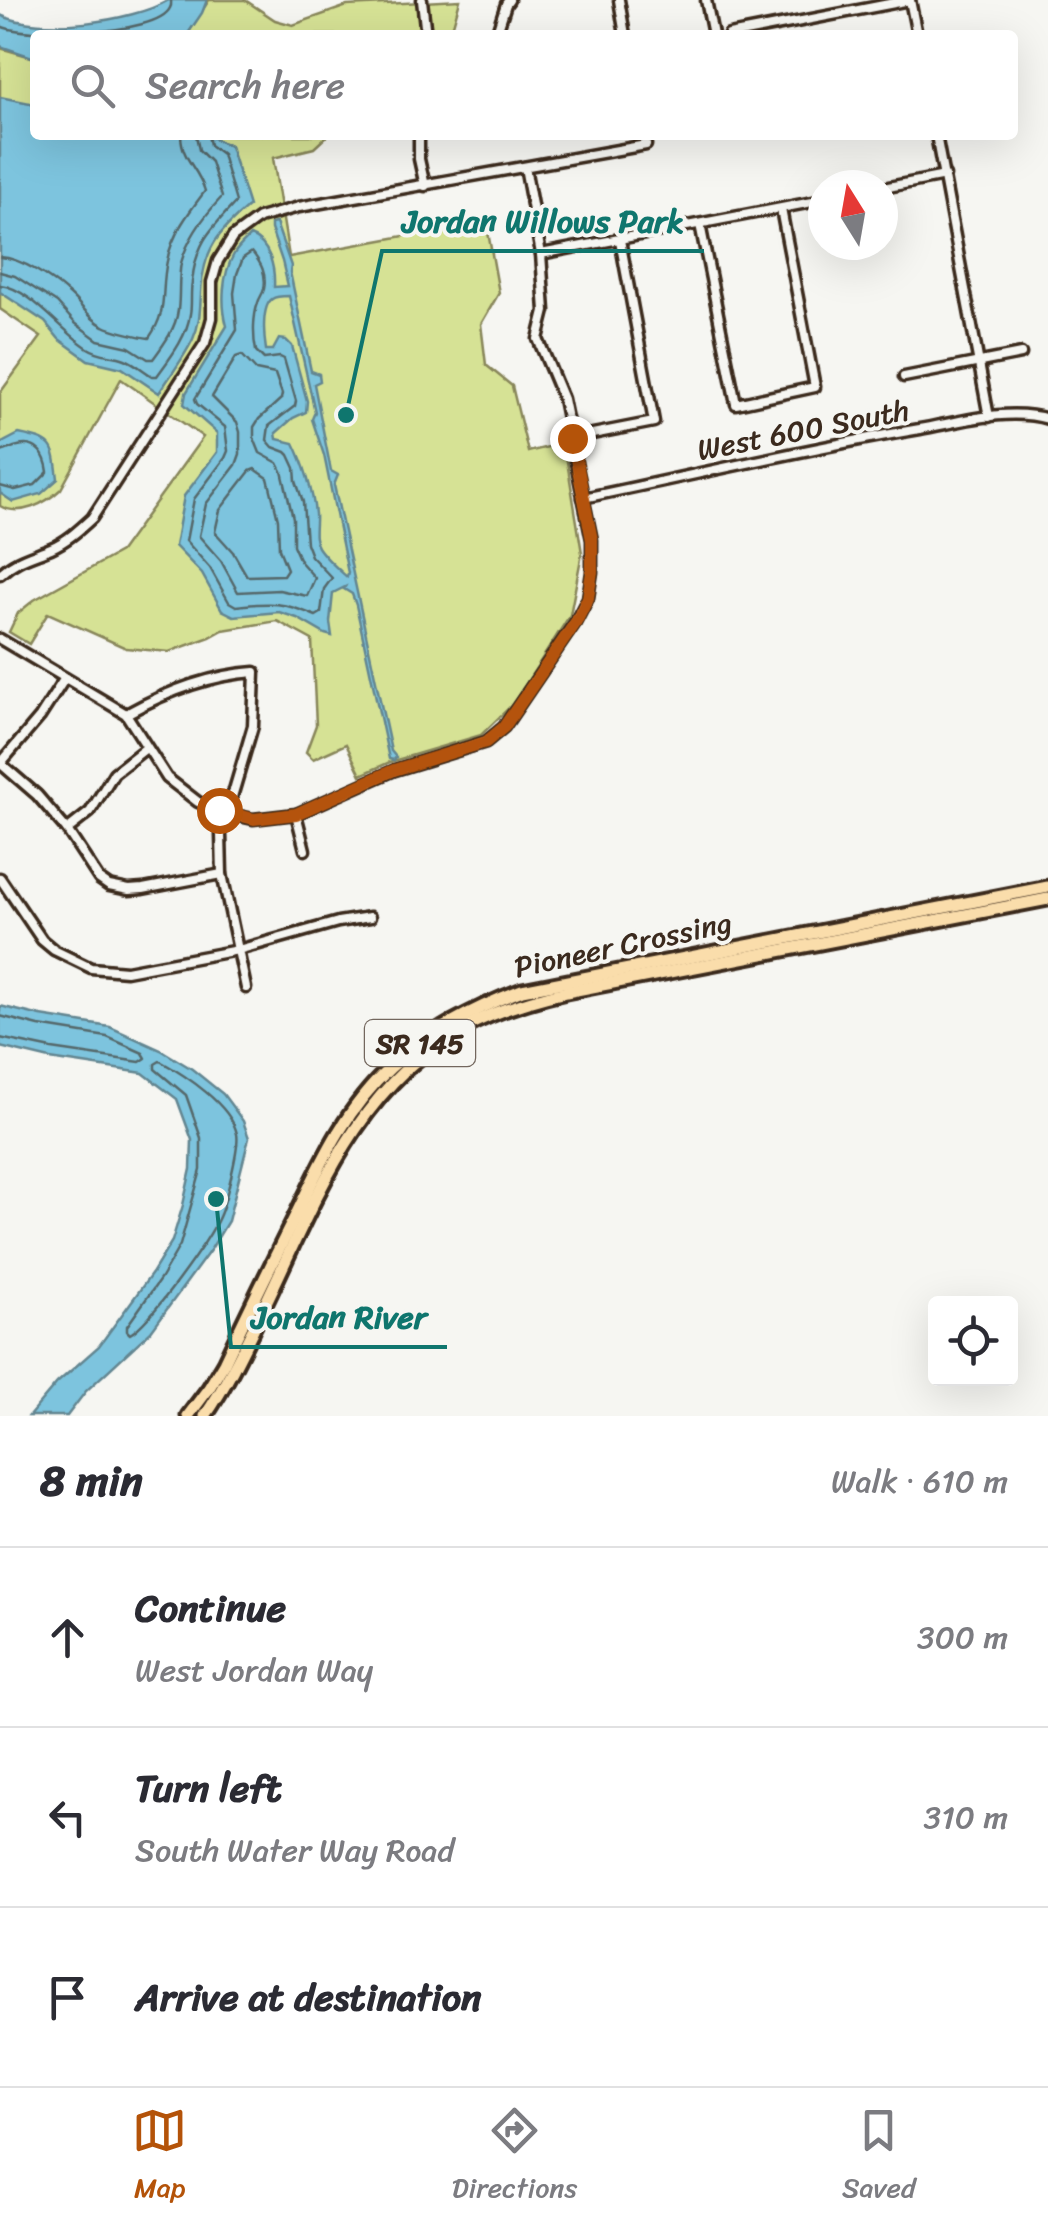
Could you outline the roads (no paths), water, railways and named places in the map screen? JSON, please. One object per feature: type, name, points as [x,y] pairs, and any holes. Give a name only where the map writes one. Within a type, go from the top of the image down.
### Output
[{"type":"highway","name":"Pioneer Crossing","points":[[188,1416],[224,1362],[338,1132],[380,1078],[430,1034],[490,1002],[536,986],[1048,886]]},
{"type":"highway","name":"Pioneer Crossing","points":[[205,1416],[234,1368],[334,1163],[365,1114],[413,1062],[464,1028],[526,1002],[566,992],[1048,899]]},
{"type":"street","points":[[422,0],[425,30]]},
{"type":"street","points":[[498,30],[509,0]]},
{"type":"street","points":[[619,0],[624,30]]},
{"type":"street","points":[[706,0],[712,30]]},
{"type":"street","points":[[754,30],[910,0],[915,30]]},
{"type":"street","points":[[419,140],[425,186]]},
{"type":"street","points":[[0,574],[6,561],[54,546],[92,518],[205,343],[218,261],[233,237],[259,218],[299,207],[525,168],[645,140]]},
{"type":"street","points":[[937,140],[988,417]]},
{"type":"street","points":[[0,638],[126,714],[168,778],[198,802],[254,819],[296,814],[394,770],[486,742],[504,727],[576,622],[588,598],[592,572],[592,540],[563,399],[538,338],[546,312],[541,254],[525,168]]},
{"type":"street","points":[[898,185],[944,176]]},
{"type":"street","points":[[541,254],[808,203]]},
{"type":"street","points":[[700,224],[736,404],[816,388],[781,208]]},
{"type":"street","points":[[572,438],[654,422],[620,240]]},
{"type":"street","points":[[904,377],[1021,354]]},
{"type":"street","name":"West 600 South","points":[[583,498],[988,417],[1033,414],[1048,418]]},
{"type":"street","points":[[126,714],[164,694],[231,673],[255,672],[252,726],[221,834],[222,874],[246,988]]},
{"type":"street","points":[[66,678],[40,717],[0,763],[37,795],[109,886],[129,890],[222,874]]},
{"type":"street","points":[[67,830],[90,812],[114,774],[146,748]]},
{"type":"street","points":[[296,814],[304,850]]},
{"type":"street","points":[[0,878],[42,940],[91,968],[126,971],[238,950],[370,917]]},
{"type":"water","points":[[169,0],[207,0],[190,30],[30,30],[30,56],[0,46],[0,15],[38,24],[85,23],[152,8]]},
{"type":"water","points":[[0,97],[30,103],[30,140],[217,140],[230,146],[249,206],[221,234],[209,253],[195,333],[159,393],[122,368],[88,360],[59,339],[45,322],[0,292]]},
{"type":"water","points":[[276,223],[291,266],[311,371],[319,374],[320,381],[314,384],[331,471],[338,475],[334,485],[394,760],[389,759],[356,605],[345,587],[333,593],[332,636],[279,612],[234,616],[222,610],[202,574],[175,546],[184,496],[217,452],[217,433],[184,404],[186,393],[227,326],[223,299],[227,271],[236,251],[250,236],[262,244],[270,257],[274,287],[288,286],[271,224]],"holes":[[[289,296],[315,412],[312,419],[324,455],[347,577],[316,543],[312,496],[294,443],[277,439],[276,433],[306,412],[307,401],[292,346],[279,339],[273,350],[266,350],[265,315],[276,297]]]},
{"type":"water","points":[[19,434],[50,446],[58,479],[41,494],[13,502],[0,493],[0,444]]},
{"type":"water","points":[[0,1006],[110,1027],[161,1050],[223,1094],[243,1121],[249,1138],[228,1221],[211,1249],[151,1331],[86,1391],[67,1416],[29,1416],[57,1383],[99,1346],[172,1241],[191,1169],[192,1140],[177,1099],[143,1073],[0,1047]]},
{"type":"place","name":"Jordan Willows Park","points":[[346,415]]},
{"type":"place","name":"Jordan River","points":[[216,1199]]}]
